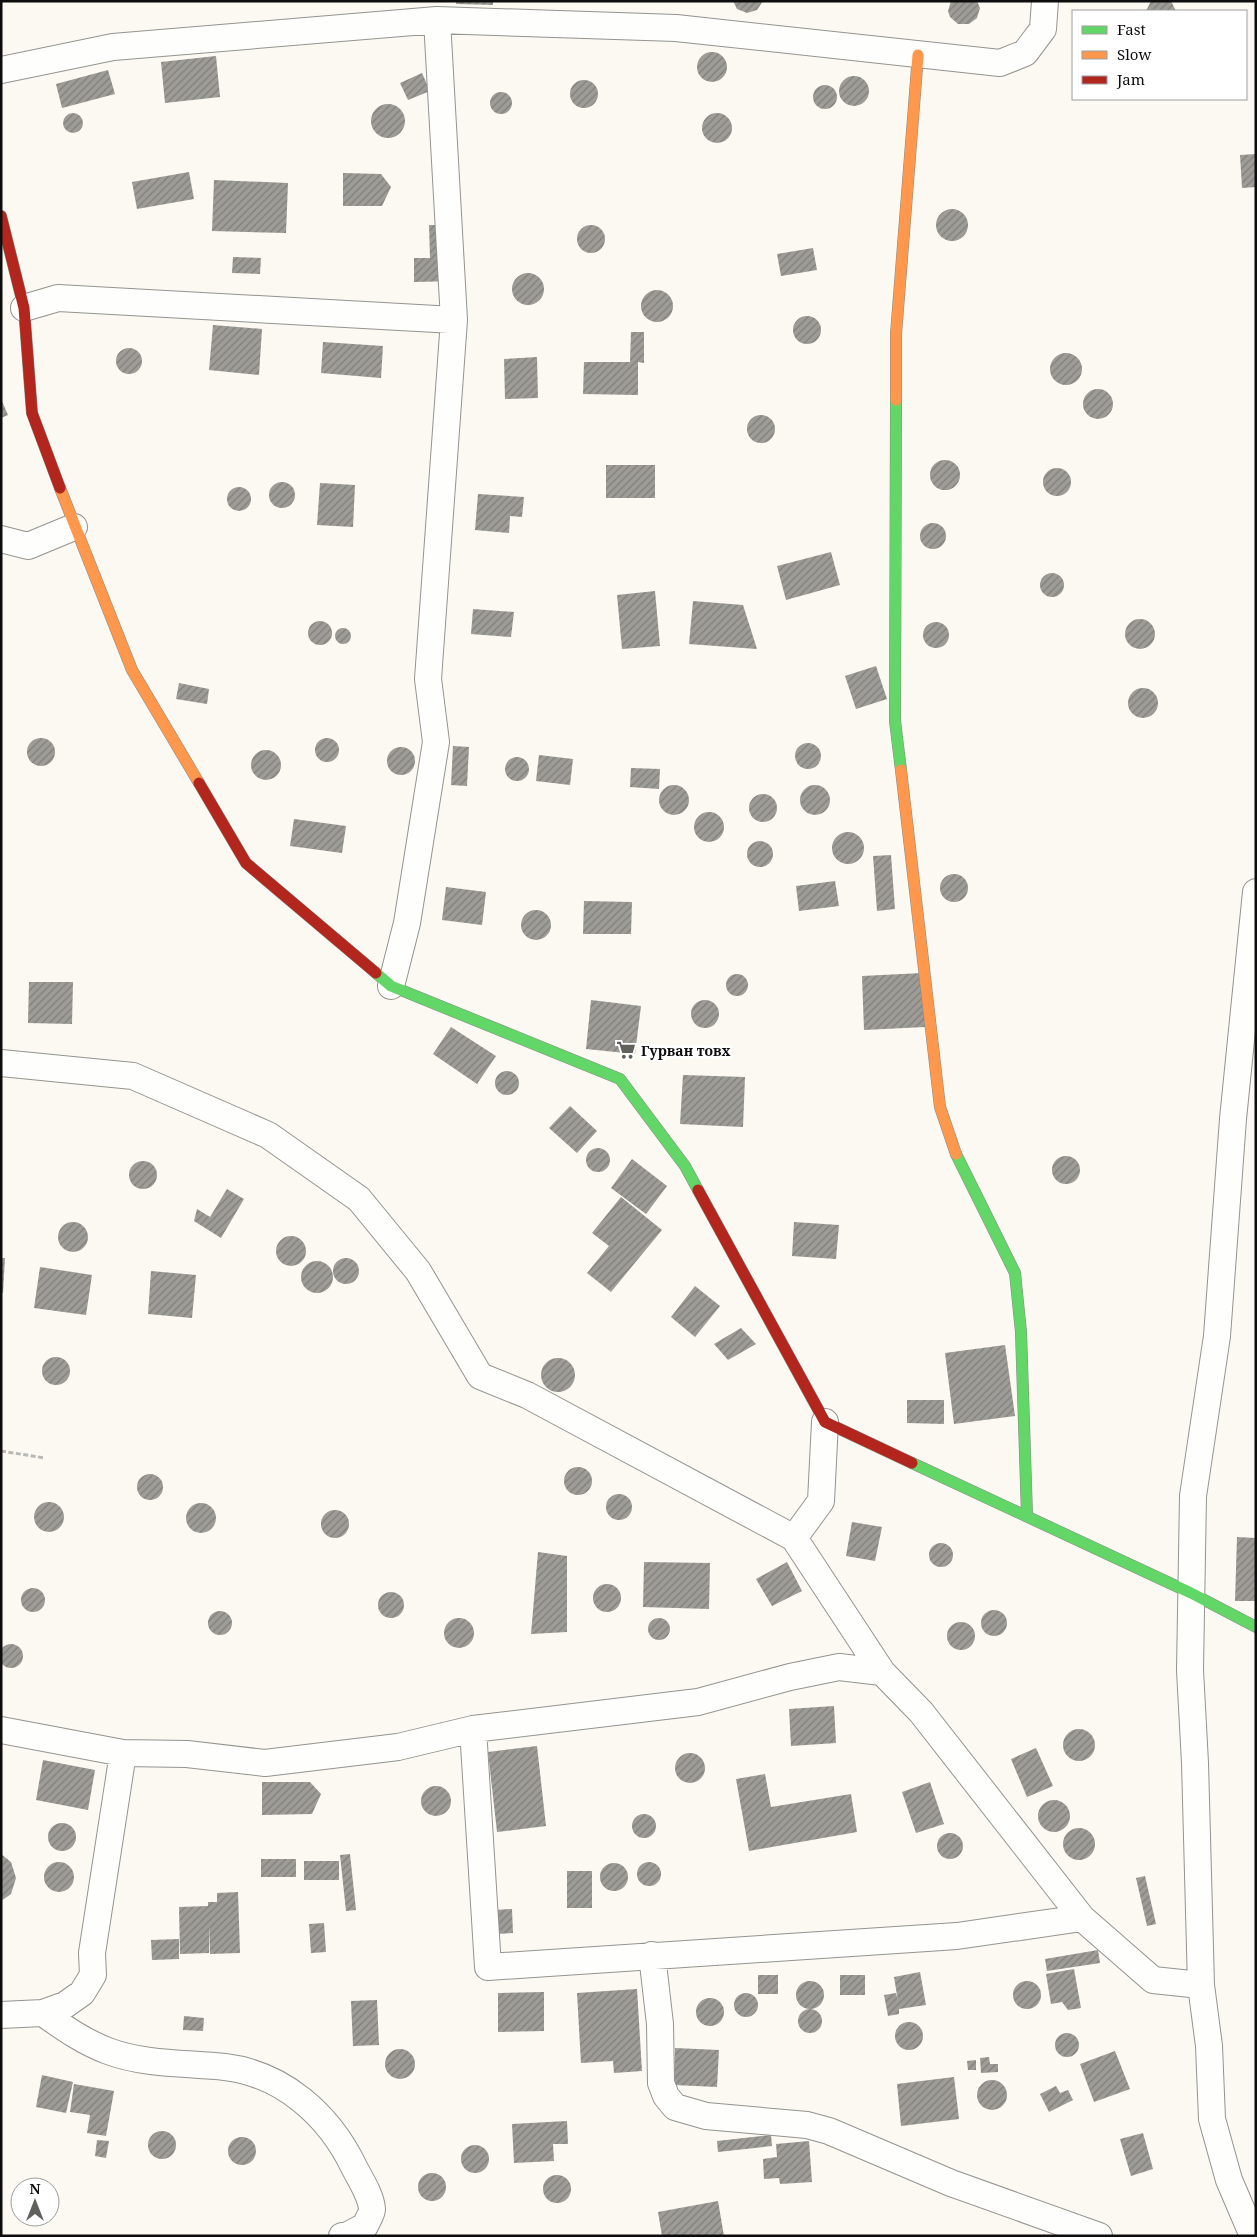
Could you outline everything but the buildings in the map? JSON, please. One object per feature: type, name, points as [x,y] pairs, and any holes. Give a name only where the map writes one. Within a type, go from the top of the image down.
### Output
[{"type":"street","points":[[1,70],[113,47],[436,20],[676,28],[1000,63],[1025,53],[1043,29],[1045,1]]},
{"type":"street","points":[[391,986],[407,923],[436,742],[428,679],[454,320],[436,20]]},
{"type":"street","points":[[918,55],[896,334],[895,721],[940,1107],[957,1157],[1016,1272],[1021,1332],[1027,1515]]},
{"type":"street","points":[[1,216],[24,308],[32,413],[74,527],[132,670],[246,863],[391,986],[620,1079],[685,1166],[826,1422],[821,1501],[794,1538]]},
{"type":"street","points":[[24,308],[58,298],[454,320]]},
{"type":"street","points":[[1,539],[28,546],[74,527]]},
{"type":"street","points":[[1253,2236],[1229,2180],[1212,2119],[1208,2046],[1201,1985],[1196,1763],[1190,1670],[1193,1496],[1217,1336],[1233,1119],[1256,892]]},
{"type":"street","points":[[1,1064],[133,1076],[268,1135],[358,1199],[418,1271],[480,1376],[527,1395],[794,1538],[882,1672],[921,1712],[1082,1918],[1153,1980],[1201,1985]]},
{"type":"street","points":[[826,1422],[1191,1593],[1256,1627]]},
{"type":"street","points":[[1,1730],[123,1753],[187,1754],[265,1764],[398,1747],[473,1729],[698,1702],[790,1677],[838,1667],[882,1672]]},
{"type":"street","points":[[473,1729],[488,1968],[652,1955],[815,1947],[957,1936],[1082,1918]]},
{"type":"street","points":[[1,2014],[43,2013],[65,2005],[82,1992],[93,1975],[92,1953],[123,1753]]},
{"type":"street","points":[[652,1955],[660,2037],[661,2082],[666,2096],[675,2107],[706,2116],[807,2125],[829,2131],[951,2183],[1099,2236]]},
{"type":"street","points":[[43,2013],[74,2036],[110,2052],[173,2065],[225,2067],[260,2075],[297,2094],[330,2127],[349,2157],[372,2209],[365,2226],[342,2236]]},
{"type":"path","points":[[1,1451],[45,1458]]},
{"type":"traffic: fast","points":[[896,400],[895,721],[901,770]]},
{"type":"traffic: fast","points":[[376,973],[391,986],[620,1079],[685,1166],[698,1190]]},
{"type":"traffic: fast","points":[[956,1154],[1015,1273],[1021,1332],[1027,1515]]},
{"type":"traffic: fast","points":[[912,1463],[1191,1593],[1256,1627]]},
{"type":"traffic: slow","points":[[896,400],[896,334],[918,55]]},
{"type":"traffic: slow","points":[[60,488],[132,670],[199,783]]},
{"type":"traffic: slow","points":[[901,770],[940,1107],[956,1154]]},
{"type":"traffic: jam","points":[[1,216],[24,308],[32,413],[60,488]]},
{"type":"traffic: jam","points":[[199,783],[246,863],[376,973]]},
{"type":"traffic: jam","points":[[698,1190],[825,1422],[912,1463]]},
{"type":"place","name":"Гурван товх","points":[[626,1050]]}]
